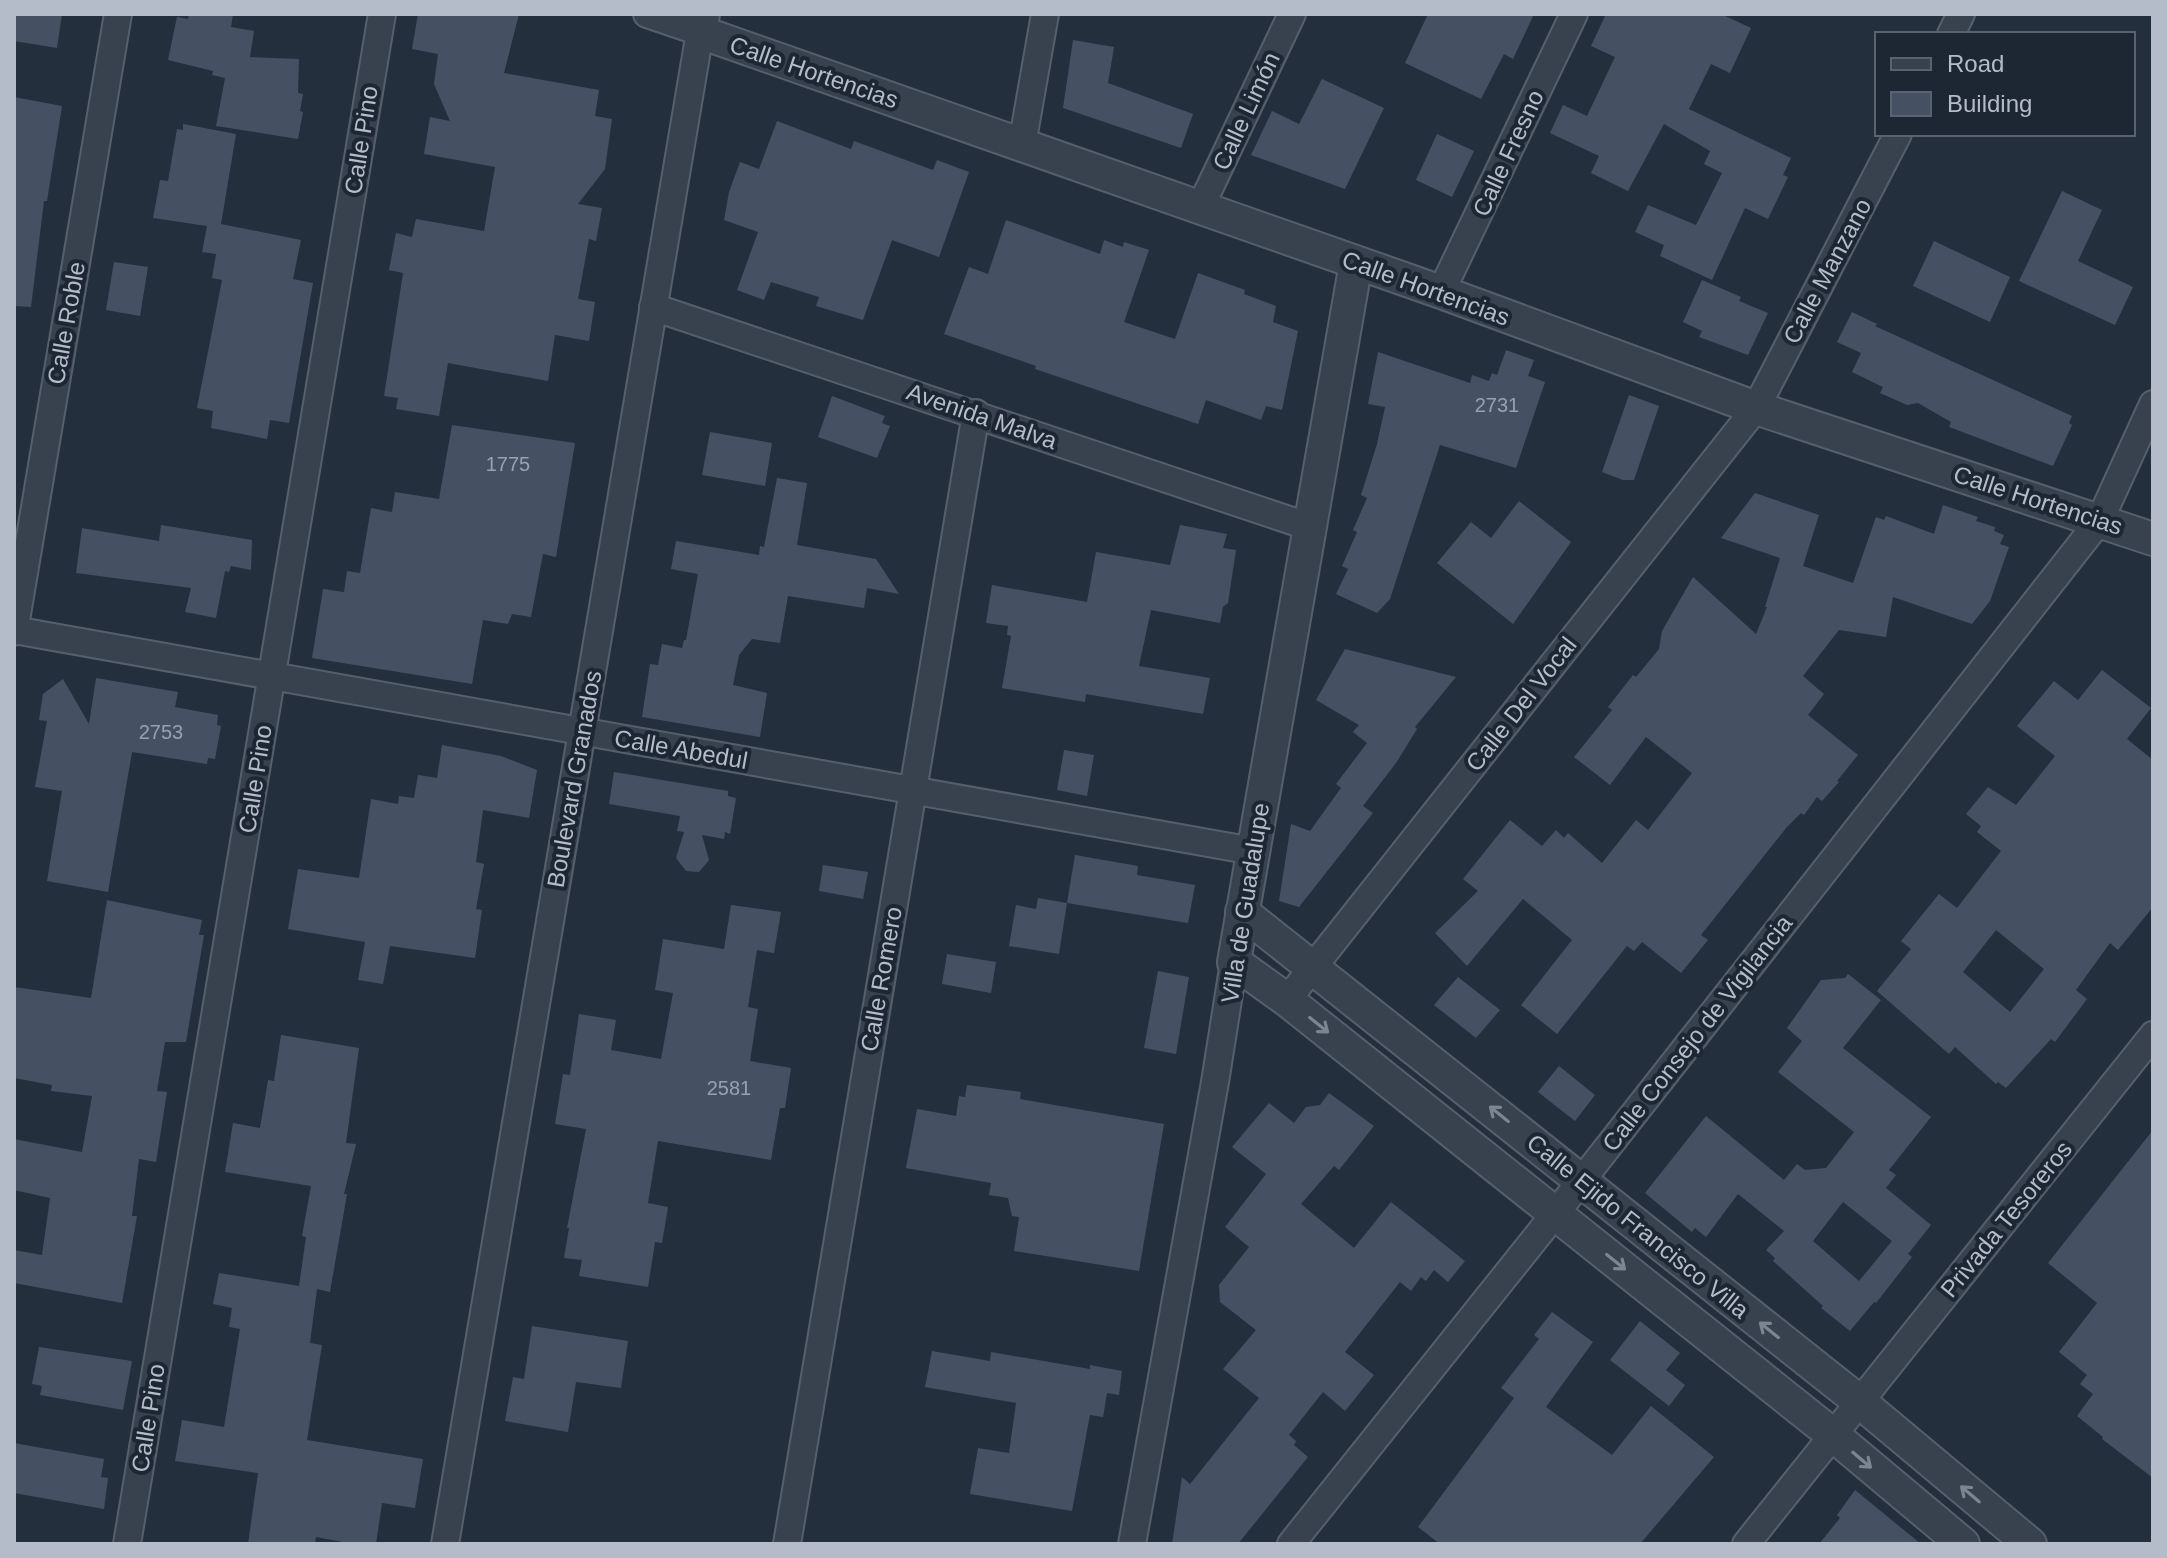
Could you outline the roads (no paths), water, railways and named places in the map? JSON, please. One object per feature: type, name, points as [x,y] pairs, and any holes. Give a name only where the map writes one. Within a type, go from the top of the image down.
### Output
[{"type":"street","name":"Calle Roble","points":[[14,631],[118,14]]},
{"type":"street","name":"Calle Pino","points":[[127,1544],[382,14]]},
{"type":"street","points":[[647,14],[701,23]]},
{"type":"street","points":[[1022,145],[1045,14]]},
{"type":"street","name":"Calle Limón","points":[[1200,208],[1292,14]]},
{"type":"street","name":"Calle Fresno","points":[[1441,292],[1574,14]]},
{"type":"street","points":[[1952,32],[1961,14]]},
{"type":"street","name":"Calle Hortencias","points":[[701,23],[1022,145],[1441,292],[1756,408],[2153,539]]},
{"type":"street","name":"Boulevard Granados","points":[[445,1544],[701,23]]},
{"type":"street","name":"Calle Manzano","points":[[1756,408],[1897,136]]},
{"type":"street","name":"Villa de Guadalupe","points":[[1132,1544],[1356,263]]},
{"type":"street","name":"Avenida Malva","points":[[653,307],[1310,527]]},
{"type":"street","name":"Calle Consejo de Vigilancia","points":[[1291,1544],[1582,1180],[2100,520],[2153,404]]},
{"type":"street","name":"Calle Del Vocal","points":[[1287,1000],[1756,408]]},
{"type":"street","name":"Calle Romero","points":[[787,1544],[976,413]]},
{"type":"street","name":"Calle Abedul","points":[[14,631],[1253,851]]},
{"type":"street","name":"Calle Ejido Francisco Villa","points":[[1242,912],[1860,1402],[2030,1544]]},
{"type":"street","name":"Calle Ejido Francisco Villa","points":[[1234,962],[1287,1000],[1833,1435],[1963,1544]]},
{"type":"street","name":"Privada Tesoreros","points":[[1746,1544],[2153,1035]]}]
